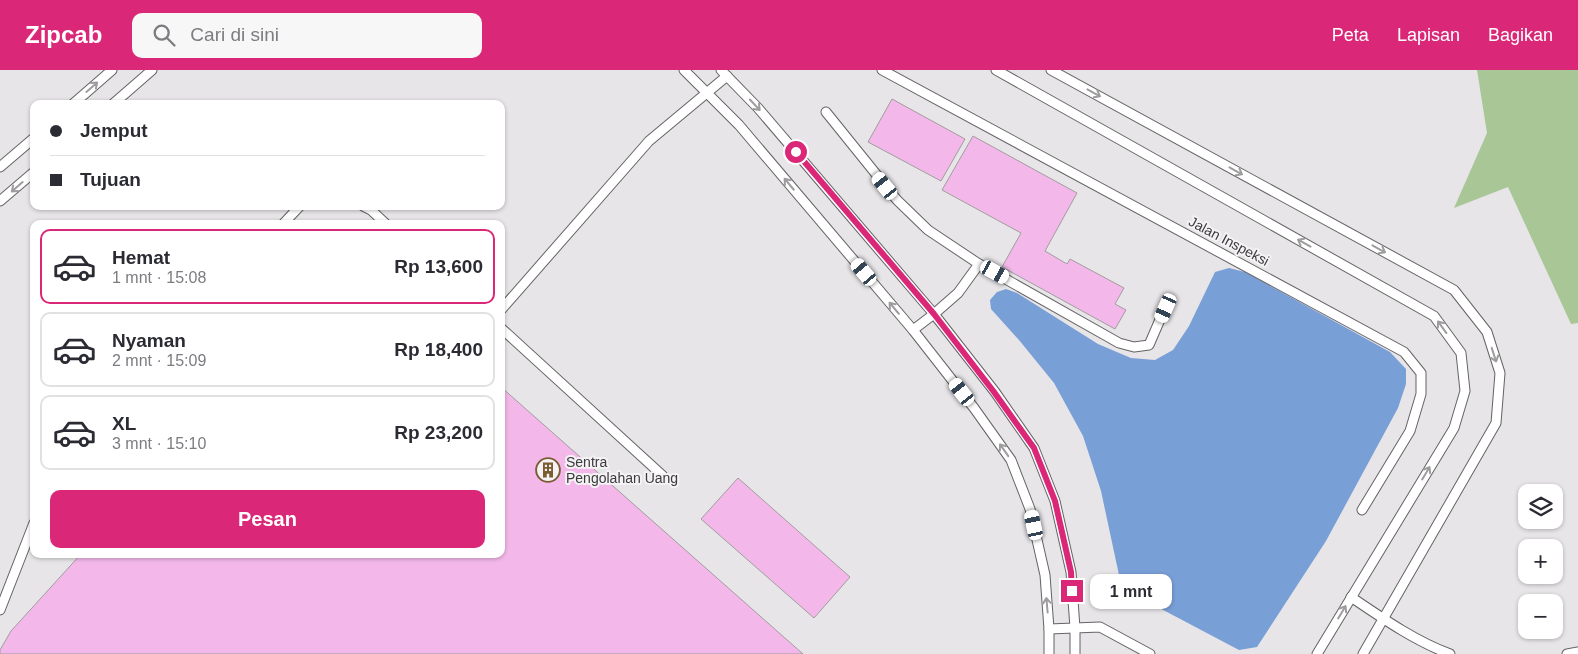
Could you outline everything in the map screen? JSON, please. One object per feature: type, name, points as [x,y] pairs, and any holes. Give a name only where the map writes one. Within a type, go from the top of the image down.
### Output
[{"type":"lane","points":[[78,100],[112,70]]},
{"type":"lane","points":[[118,100],[152,70]]},
{"type":"lane","points":[[684,70],[739,125],[914,330],[1011,460],[1030,509],[1045,576],[1049,654]]},
{"type":"lane","name":"Jalan Inspeksi","points":[[882,70],[1404,352],[1421,373],[1421,394],[1410,431],[1362,510]]},
{"type":"lane","points":[[996,70],[1434,316],[1461,354],[1465,391],[1454,428],[1317,654]]},
{"type":"lane","points":[[1051,70],[1454,290],[1487,332],[1500,373],[1496,423],[1363,654]]},
{"type":"lane","points":[[505,305],[648,141],[707,93],[724,73],[758,108],[934,314],[1034,448],[1055,501],[1071,572],[1076,654]]},
{"type":"lane","points":[[826,112],[897,200],[928,230],[979,264],[1119,343],[1134,347],[1149,345],[1166,308]]},
{"type":"lane","points":[[0,167],[30,141]]},
{"type":"lane","points":[[0,201],[30,175]]},
{"type":"lane","points":[[287,220],[296,210]]},
{"type":"lane","points":[[371,210],[382,220]]},
{"type":"lane","points":[[914,330],[958,293],[979,264]]},
{"type":"lane","points":[[505,332],[664,476]]},
{"type":"lane","points":[[0,610],[30,533]]},
{"type":"lane","points":[[1351,596],[1384,619],[1436,649],[1450,654]]},
{"type":"lane","points":[[1049,629],[1100,628],[1150,654]]},
{"type":"lane","points":[[1567,654],[1578,652]]},
{"type":"green space","points":[[1477,70],[1578,70],[1578,323],[1571,324],[1508,187],[1454,208],[1487,133]]},
{"type":"water","points":[[1229,268],[1245,272],[1390,352],[1406,369],[1406,384],[1398,408],[1326,541],[1257,647],[1239,650],[1131,593],[1119,575],[1101,491],[1083,436],[1054,383],[991,309],[990,300],[997,292],[1006,289],[1017,293],[1098,344],[1131,358],[1155,360],[1173,350],[1189,326],[1215,272]]},
{"type":"building","points":[[892,99],[965,139],[941,181],[868,142]]},
{"type":"building","points":[[973,136],[1077,193],[1045,251],[1067,264],[1070,259],[1124,288],[1115,304],[1126,310],[1115,329],[1002,267],[1021,233],[942,190]]},
{"type":"building","name":"Sentra Pengolahan Uang","points":[[505,391],[803,654],[0,654],[0,650],[11,631],[77,558],[505,558]]},
{"type":"building","points":[[738,478],[850,577],[814,618],[701,519]]},
{"type":"place","name":"Sentra Pengolahan Uang","points":[[548,470]]},
{"type":"route","points":[[796,152],[934,314],[1034,448],[1055,501],[1071,572],[1072,591]]}]
